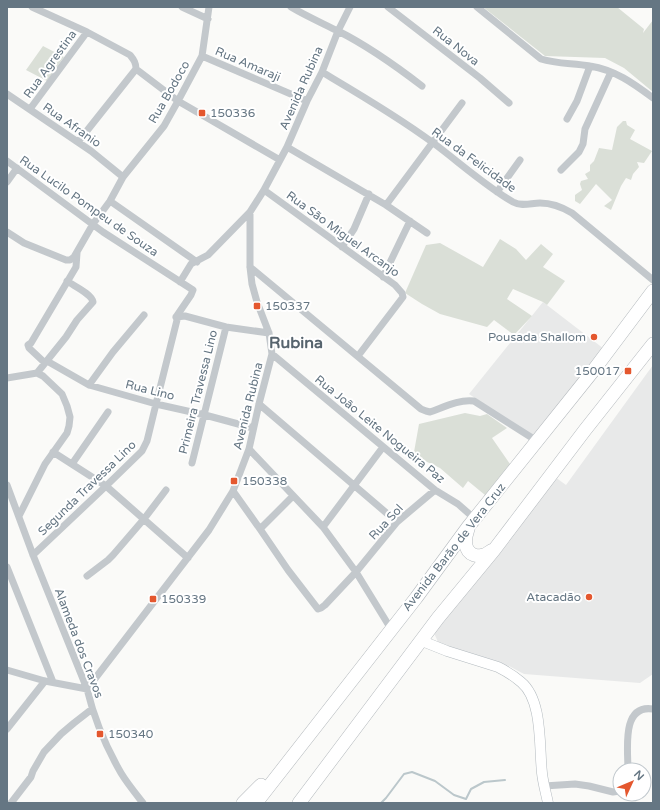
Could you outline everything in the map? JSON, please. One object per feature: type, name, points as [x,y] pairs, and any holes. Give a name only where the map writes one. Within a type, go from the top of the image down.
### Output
[{"type":"highway","name":"Avenida Barão de Vera Cruz","points":[[256,803],[472,523],[593,371],[653,291]]},
{"type":"highway","points":[[299,803],[438,618],[494,550],[585,430],[653,344]]},
{"type":"highway","points":[[472,523],[465,538],[466,546],[471,554],[478,556],[484,555],[494,550]]},
{"type":"highway","points":[[243,803],[285,765]]},
{"type":"street","points":[[32,7],[87,32],[130,55],[136,64],[136,69],[78,142]]},
{"type":"street","points":[[182,7],[208,19]]},
{"type":"street","name":"Rua Bodoco","points":[[67,282],[76,267],[77,252],[93,224],[110,201],[123,177],[164,126],[202,56],[209,7]]},
{"type":"street","points":[[291,7],[338,31],[399,68],[422,86]]},
{"type":"street","name":"Avenida Rubina","points":[[87,689],[210,530],[233,491],[249,449],[272,354],[269,333],[252,284],[250,267],[250,212],[264,190],[287,147],[350,7]]},
{"type":"street","name":"Rua Nova","points":[[388,7],[510,103]]},
{"type":"street","points":[[477,7],[541,59],[551,62],[590,66],[611,72],[631,82],[653,98]]},
{"type":"street","name":"Rua Agrestina","points":[[30,109],[87,32]]},
{"type":"street","name":"Rua Amaraji","points":[[202,56],[307,101]]},
{"type":"street","points":[[567,119],[577,101],[590,66]]},
{"type":"street","points":[[136,69],[178,101],[280,160]]},
{"type":"street","name":"Rua da Felicidade","points":[[322,72],[403,122],[515,203],[520,205],[548,203],[564,208],[572,213],[653,280]]},
{"type":"street","points":[[561,170],[579,152],[584,144],[585,129],[611,72]]},
{"type":"street","name":"Rua Afranio","points":[[7,94],[91,151],[123,177]]},
{"type":"street","points":[[386,205],[462,103]]},
{"type":"street","points":[[287,147],[386,205],[427,233]]},
{"type":"street","points":[[498,192],[520,160]]},
{"type":"street","name":"Rua Lucilo Pompeu de Souza","points":[[7,161],[103,232],[193,290],[176,317]]},
{"type":"street","points":[[7,182],[17,168]]},
{"type":"street","name":"Rua São Miguel Arcanjo","points":[[264,190],[383,277],[402,293],[402,297],[358,356]]},
{"type":"street","points":[[342,247],[354,229],[368,194]]},
{"type":"street","points":[[110,201],[197,262]]},
{"type":"street","points":[[180,282],[191,264],[208,255],[250,212]]},
{"type":"street","points":[[383,277],[410,221]]},
{"type":"street","points":[[7,232],[24,243],[66,260],[70,260],[77,252]]},
{"type":"street","points":[[250,267],[421,408],[430,412],[458,402],[468,400],[474,401],[537,441]]},
{"type":"street","points":[[37,373],[66,337],[77,320],[93,302],[92,298],[82,290],[67,282]]},
{"type":"street","name":"Rua Lino","points":[[67,282],[31,343],[28,345],[29,348],[46,362],[89,385],[156,404],[253,428]]},
{"type":"street","points":[[89,385],[113,352],[144,316]]},
{"type":"street","points":[[176,317],[185,316],[226,327],[269,333]]},
{"type":"street","name":"Segunda Travessa Lino","points":[[33,555],[146,446],[177,320],[176,317]]},
{"type":"street","name":"Primeira Travessa Lino","points":[[192,463],[226,327]]},
{"type":"street","name":"Rua João Leite Nogueira Paz","points":[[272,354],[435,490],[458,504],[472,523]]},
{"type":"street","points":[[7,378],[37,373],[43,376],[62,394],[70,417],[70,426],[67,433],[45,464],[19,516]]},
{"type":"street","points":[[259,404],[397,522]]},
{"type":"street","points":[[72,464],[108,412]]},
{"type":"street","points":[[322,527],[383,447]]},
{"type":"street","points":[[249,449],[322,527],[356,572],[391,629]]},
{"type":"street","points":[[53,452],[106,486],[188,558]]},
{"type":"street","name":"Alameda dos Cravos","points":[[7,485],[9,494],[87,689],[92,709],[109,750],[121,774],[143,803]]},
{"type":"street","points":[[87,576],[108,560],[144,519],[166,490]]},
{"type":"street","name":"Rua Sol","points":[[260,529],[288,570],[318,609],[325,605],[356,572],[397,522],[435,490]]},
{"type":"street","points":[[233,491],[260,529],[293,496]]},
{"type":"street","points":[[7,567],[49,681]]},
{"type":"street","points":[[422,641],[447,651],[498,667],[522,683],[529,692],[537,714],[542,774],[548,803]]},
{"type":"street","points":[[7,670],[87,689]]},
{"type":"street","points":[[7,729],[49,681]]},
{"type":"street","points":[[10,800],[31,777],[44,752],[61,734],[92,709]]},
{"type":"street","points":[[628,762],[630,723],[632,717],[636,712],[642,709],[653,709]]},
{"type":"street","points":[[544,786],[574,784],[612,792]]},
{"type":"shaded area","points":[[483,7],[617,7],[644,29],[643,33],[653,20],[653,92],[624,68],[605,58],[545,56]]},
{"type":"shaded area","points":[[43,46],[64,57],[47,81],[26,70]]},
{"type":"shaded area","points":[[623,121],[626,121],[627,125],[635,130],[630,139],[652,151],[644,163],[637,162],[639,167],[633,174],[631,180],[626,178],[611,210],[604,206],[612,200],[596,184],[580,204],[575,201],[575,195],[582,190],[580,184],[581,181],[588,179],[585,174],[590,171],[590,165],[594,161],[599,148],[612,150],[617,127]]},
{"type":"shaded area","points":[[500,239],[516,249],[526,260],[541,244],[553,254],[543,267],[565,281],[547,305],[513,289],[507,299],[532,316],[514,335],[494,320],[487,327],[440,314],[405,293],[426,245],[440,243],[483,267]]},
{"type":"shaded area","points":[[543,302],[608,352],[537,440],[469,394]]},
{"type":"shaded area","points":[[653,365],[653,674],[640,683],[524,674],[509,666],[443,645],[438,642],[434,633],[555,477],[566,485]]},
{"type":"shaded area","points":[[465,413],[480,416],[487,414],[507,428],[492,438],[510,464],[485,495],[468,481],[463,488],[440,468],[423,460],[414,452],[419,424]]},
{"type":"waterway","points":[[381,803],[404,774],[412,772],[435,781],[454,795],[466,799],[471,789],[484,782],[505,780]]},
{"type":"place","name":"150336","points":[[202,113]]},
{"type":"place","name":"150337","points":[[257,306]]},
{"type":"place","name":"Pousada Shallom","points":[[594,337]]},
{"type":"place","name":"150017","points":[[628,371]]},
{"type":"place","name":"150338","points":[[234,481]]},
{"type":"place","name":"Atacadão","points":[[589,597]]},
{"type":"place","name":"150339","points":[[153,599]]},
{"type":"place","name":"150340","points":[[100,734]]},
{"type":"district","name":"Rubina","points":[[296,342]]}]
